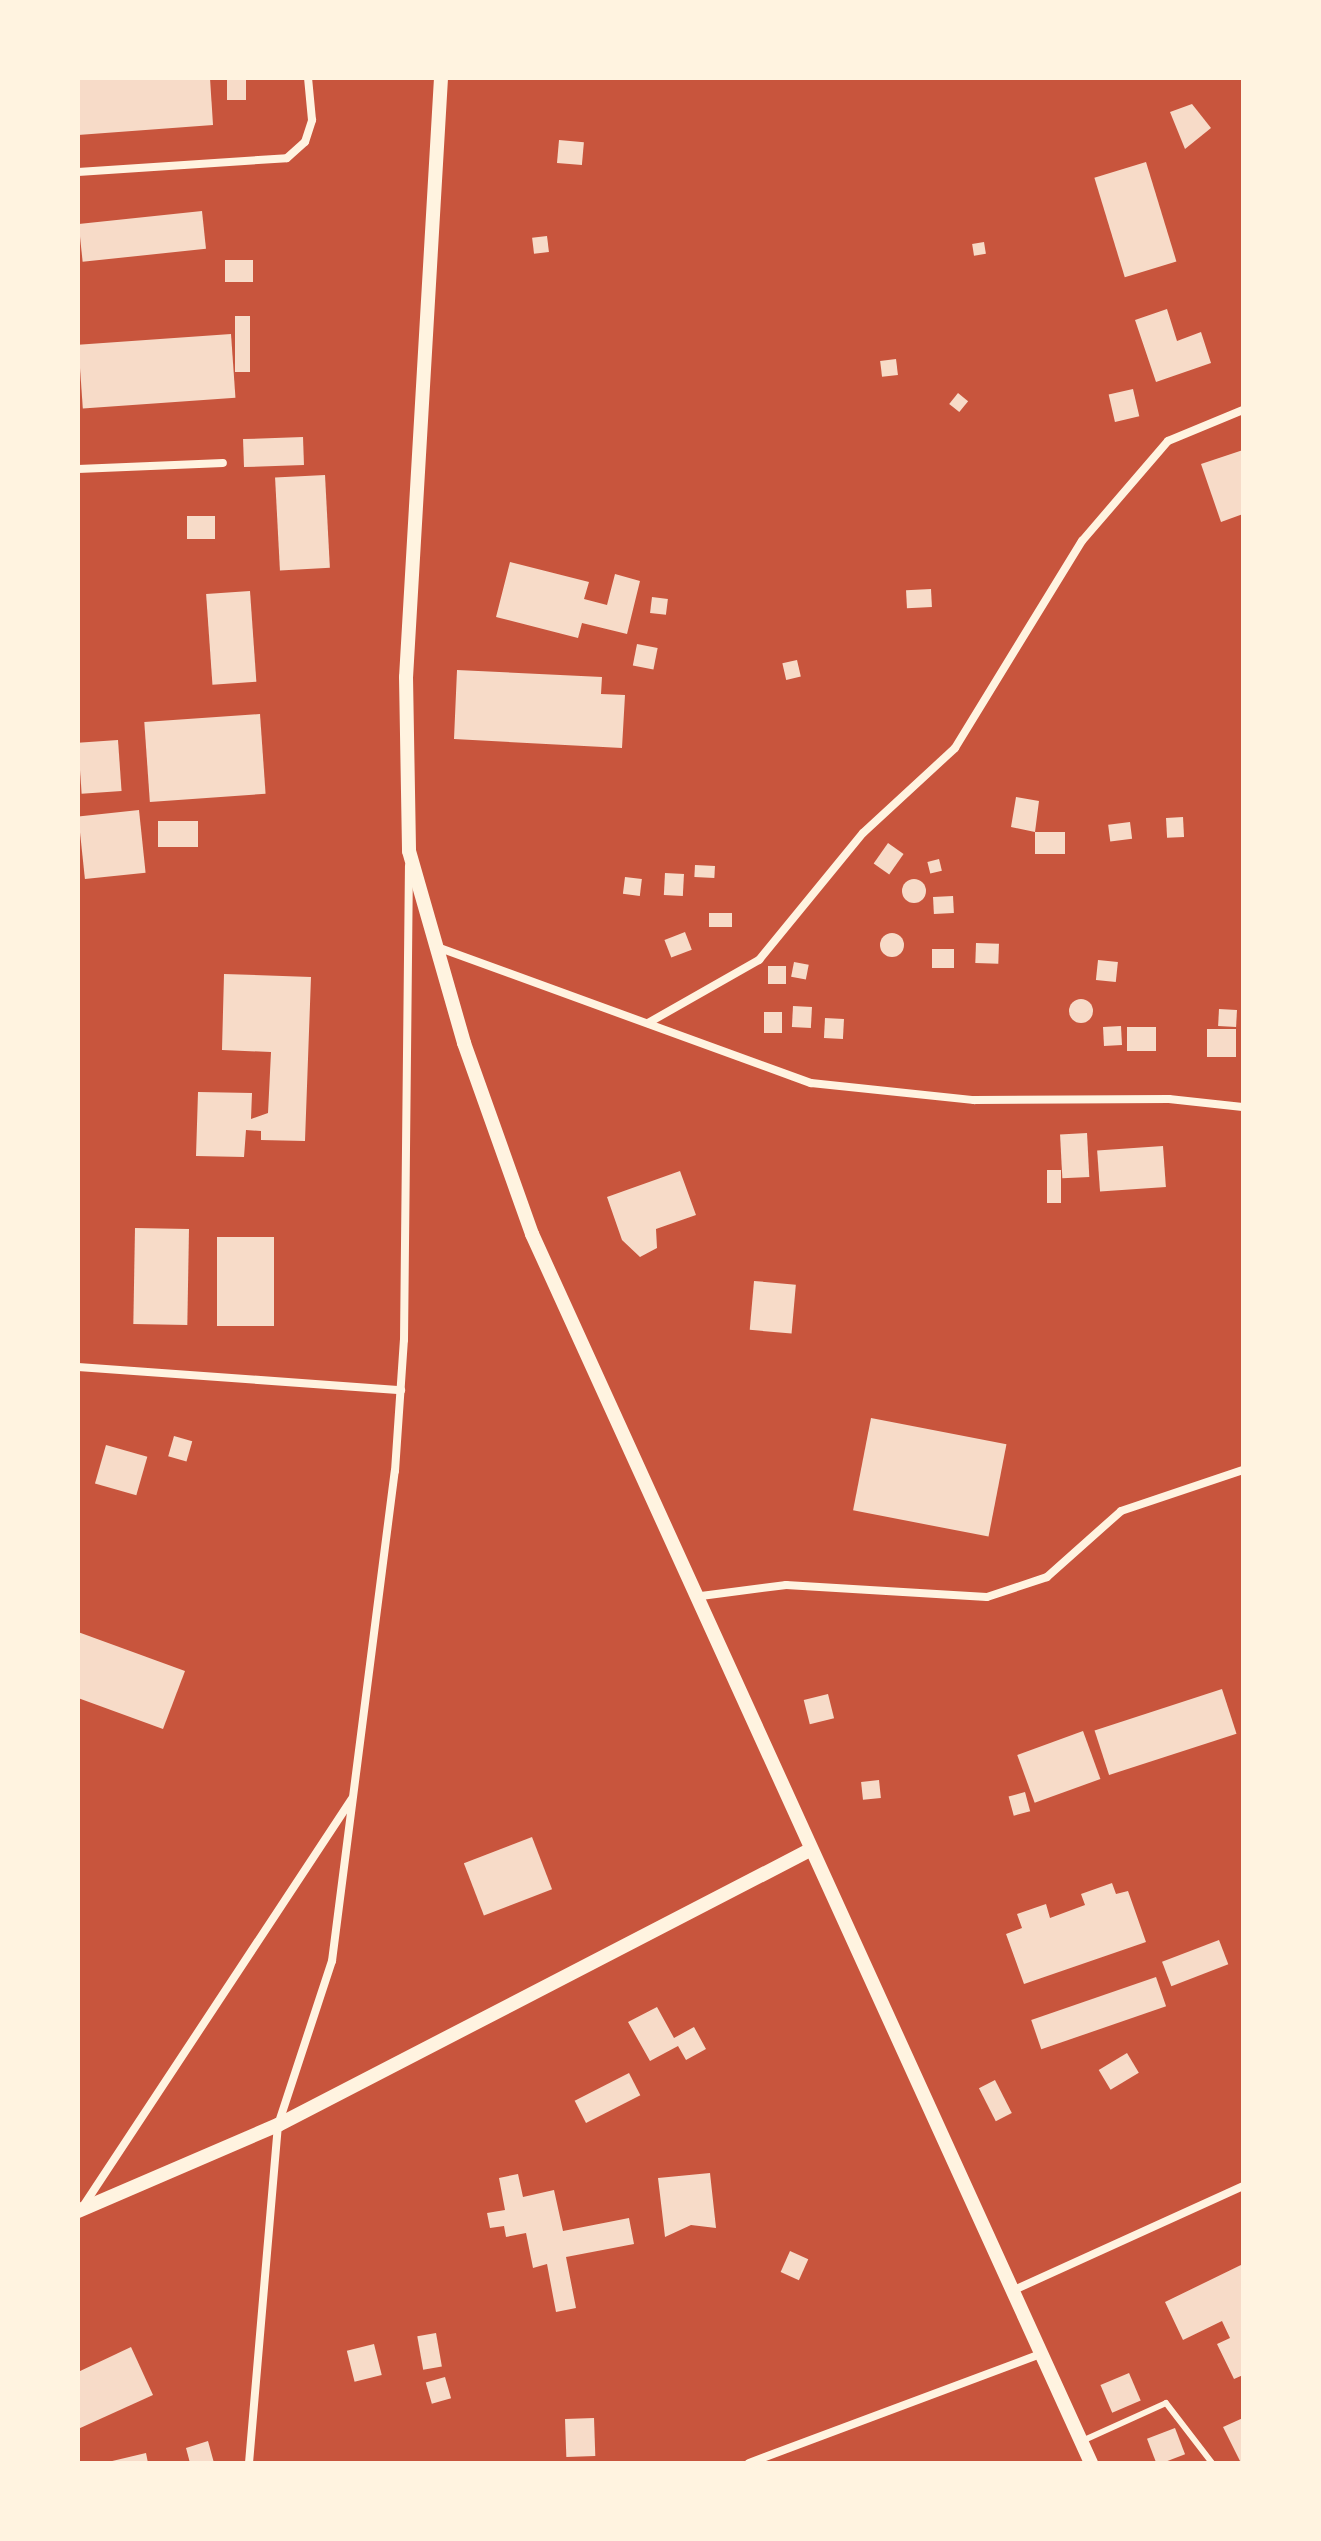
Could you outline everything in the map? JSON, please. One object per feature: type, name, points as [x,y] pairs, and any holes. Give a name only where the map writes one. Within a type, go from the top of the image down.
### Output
[{"type":"street","points":[[78,172],[287,158],[305,142],[312,120],[308,78]]},
{"type":"street","points":[[249,2463],[278,2125],[332,1961],[355,1795],[401,1390],[409,851],[406,677],[441,78]]},
{"type":"street","points":[[648,1023],[759,960],[863,833],[955,748],[1082,541],[1168,441],[1243,410]]},
{"type":"street","points":[[78,469],[223,463]]},
{"type":"street","points":[[409,851],[437,947],[532,1234],[701,1596],[808,1851],[1044,2352],[1091,2463]]},
{"type":"street","points":[[437,947],[811,1083],[974,1100],[1169,1099],[1243,1107]]},
{"type":"street","points":[[78,1367],[401,1390]]},
{"type":"street","points":[[701,1596],[786,1585],[987,1597],[1047,1577],[1121,1511],[1243,1470]]},
{"type":"street","points":[[80,2210],[355,1795]]},
{"type":"street","points":[[80,2210],[278,2125],[808,1851]]},
{"type":"street","points":[[1014,2290],[1243,2186]]},
{"type":"street","points":[[749,2463],[1044,2352]]},
{"type":"lane","points":[[1082,2441],[1166,2403],[1212,2463]]},
{"type":"building","points":[[78,78],[210,78],[213,125],[78,135]]},
{"type":"building","points":[[227,78],[246,78],[246,100],[227,100]]},
{"type":"building","points":[[1192,104],[1211,128],[1185,149],[1170,112]]},
{"type":"building","points":[[559,140],[584,142],[582,165],[557,163]]},
{"type":"building","points":[[1146,162],[1176,261],[1125,277],[1094,178]]},
{"type":"building","points":[[202,211],[206,249],[83,262],[79,224]]},
{"type":"building","points":[[547,236],[549,252],[534,254],[532,238]]},
{"type":"building","points":[[984,242],[986,254],[974,256],[972,244]]},
{"type":"building","points":[[225,260],[253,260],[253,282],[225,282]]},
{"type":"building","points":[[1167,309],[1177,341],[1201,332],[1211,363],[1156,382],[1135,320]]},
{"type":"building","points":[[235,316],[250,316],[250,372],[235,372]]},
{"type":"building","points":[[231,334],[235,398],[83,409],[78,345]]},
{"type":"building","points":[[896,359],[898,375],[882,377],[880,361]]},
{"type":"building","points":[[1133,389],[1139,416],[1115,422],[1109,395]]},
{"type":"building","points":[[958,393],[968,401],[959,412],[949,404]]},
{"type":"building","points":[[303,437],[304,465],[244,467],[243,439]]},
{"type":"building","points":[[1243,450],[1243,514],[1221,522],[1201,464]]},
{"type":"building","points":[[325,475],[330,568],[280,570],[275,478]]},
{"type":"building","points":[[187,516],[215,516],[215,539],[187,539]]},
{"type":"building","points":[[510,562],[589,582],[584,599],[607,605],[615,574],[640,581],[627,634],[582,623],[578,638],[496,617]]},
{"type":"building","points":[[931,589],[932,607],[907,608],[906,590]]},
{"type":"building","points":[[250,591],[256,682],[212,685],[206,594]]},
{"type":"building","points":[[652,597],[668,599],[666,615],[650,613]]},
{"type":"building","points":[[637,644],[658,648],[653,670],[633,666]]},
{"type":"building","points":[[797,660],[801,677],[786,680],[782,663]]},
{"type":"building","points":[[457,670],[602,677],[601,694],[625,695],[622,748],[454,739]]},
{"type":"building","points":[[260,714],[266,794],[150,802],[144,722]]},
{"type":"building","points":[[118,740],[122,791],[82,794],[78,743]]},
{"type":"building","points":[[1016,797],[1039,801],[1035,832],[1011,827]]},
{"type":"building","points":[[139,810],[146,873],[85,879],[78,816]]},
{"type":"building","points":[[1183,817],[1184,837],[1167,838],[1166,818]]},
{"type":"building","points":[[158,821],[198,821],[198,847],[158,847]]},
{"type":"building","points":[[1130,822],[1132,839],[1110,842],[1108,825]]},
{"type":"building","points":[[1035,832],[1065,832],[1065,854],[1035,854]]},
{"type":"building","points":[[888,843],[904,854],[889,874],[874,863]]},
{"type":"building","points":[[939,859],[942,871],[930,874],[927,862]]},
{"type":"building","points":[[695,865],[715,866],[714,878],[694,877]]},
{"type":"building","points":[[665,873],[684,874],[683,896],[664,895]]},
{"type":"building","points":[[625,877],[642,879],[640,896],[623,894]]},
{"type":"building","points":[[914,879],[922,883],[926,891],[922,899],[914,903],[906,899],[902,891],[906,883]]},
{"type":"building","points":[[953,896],[954,913],[934,914],[933,897]]},
{"type":"building","points":[[709,913],[732,913],[732,927],[709,927]]},
{"type":"building","points":[[685,932],[692,950],[671,958],[664,940]]},
{"type":"building","points":[[892,933],[900,937],[904,945],[900,953],[892,957],[884,953],[880,945],[884,937]]},
{"type":"building","points":[[976,943],[999,944],[998,964],[975,963]]},
{"type":"building","points":[[932,949],[954,949],[954,968],[932,968]]},
{"type":"building","points":[[1098,960],[1118,962],[1116,982],[1096,980]]},
{"type":"building","points":[[794,962],[809,965],[806,980],[791,977]]},
{"type":"building","points":[[768,966],[786,966],[786,984],[768,984]]},
{"type":"building","points":[[224,974],[311,977],[305,1141],[261,1140],[261,1131],[246,1130],[244,1157],[196,1156],[198,1092],[252,1093],[251,1119],[268,1113],[271,1052],[222,1050]]},
{"type":"building","points":[[1081,999],[1089,1003],[1093,1011],[1089,1019],[1081,1023],[1073,1019],[1069,1011],[1073,1003]]},
{"type":"building","points":[[793,1006],[812,1007],[811,1028],[792,1027]]},
{"type":"building","points":[[1219,1009],[1237,1010],[1236,1027],[1218,1026]]},
{"type":"building","points":[[764,1012],[782,1012],[782,1033],[764,1033]]},
{"type":"building","points":[[825,1018],[844,1019],[843,1039],[824,1038]]},
{"type":"building","points":[[1121,1026],[1122,1045],[1104,1046],[1103,1027]]},
{"type":"building","points":[[1127,1027],[1156,1027],[1156,1051],[1127,1051]]},
{"type":"building","points":[[1207,1029],[1236,1029],[1236,1057],[1207,1057]]},
{"type":"building","points":[[1087,1133],[1089,1177],[1062,1178],[1060,1134]]},
{"type":"building","points":[[1163,1146],[1166,1187],[1100,1192],[1097,1151]]},
{"type":"building","points":[[1047,1170],[1061,1170],[1061,1203],[1047,1203]]},
{"type":"building","points":[[680,1171],[696,1215],[656,1229],[657,1248],[640,1257],[622,1240],[607,1197]]},
{"type":"building","points":[[135,1228],[189,1229],[187,1325],[133,1324]]},
{"type":"building","points":[[217,1237],[274,1237],[274,1326],[217,1326]]},
{"type":"building","points":[[754,1281],[796,1285],[792,1333],[750,1330]]},
{"type":"building","points":[[871,1418],[1006,1444],[989,1537],[853,1510]]},
{"type":"building","points":[[174,1436],[192,1441],[186,1461],[168,1456]]},
{"type":"building","points":[[106,1445],[147,1457],[136,1495],[95,1483]]},
{"type":"building","points":[[78,1632],[185,1671],[163,1729],[78,1698]]},
{"type":"building","points":[[1222,1689],[1237,1734],[1109,1775],[1095,1730]]},
{"type":"building","points":[[828,1694],[834,1718],[810,1724],[804,1700]]},
{"type":"building","points":[[1083,1731],[1100,1779],[1035,1803],[1017,1755]]},
{"type":"building","points":[[879,1780],[881,1798],[863,1800],[861,1782]]},
{"type":"building","points":[[1025,1792],[1030,1811],[1014,1816],[1009,1796]]},
{"type":"building","points":[[532,1837],[552,1889],[484,1915],[464,1863]]},
{"type":"building","points":[[1112,1883],[1116,1894],[1128,1891],[1146,1942],[1024,1984],[1006,1934],[1022,1928],[1017,1914],[1046,1904],[1050,1918],[1085,1905],[1081,1894]]},
{"type":"building","points":[[1219,1940],[1228,1964],[1171,1986],[1162,1962]]},
{"type":"building","points":[[1156,1977],[1166,2006],[1041,2049],[1031,2020]]},
{"type":"building","points":[[657,2007],[674,2038],[694,2027],[706,2049],[686,2060],[678,2046],[650,2061],[628,2022]]},
{"type":"building","points":[[1127,2053],[1139,2073],[1111,2090],[1099,2070]]},
{"type":"building","points":[[629,2073],[640,2095],[586,2123],[575,2101]]},
{"type":"building","points":[[995,2080],[1012,2113],[996,2121],[979,2088]]},
{"type":"building","points":[[710,2173],[716,2228],[691,2225],[665,2237],[658,2178]]},
{"type":"building","points":[[518,2174],[523,2197],[554,2190],[563,2231],[629,2218],[634,2244],[566,2257],[576,2308],[556,2312],[547,2264],[533,2268],[526,2233],[506,2237],[504,2226],[490,2228],[487,2213],[505,2210],[499,2178]]},
{"type":"building","points":[[790,2251],[808,2259],[799,2280],[781,2272]]},
{"type":"building","points":[[1243,2264],[1243,2375],[1234,2379],[1217,2344],[1230,2338],[1222,2321],[1183,2340],[1165,2302]]},
{"type":"building","points":[[436,2333],[442,2366],[423,2370],[417,2336]]},
{"type":"building","points":[[374,2344],[382,2375],[355,2382],[347,2351]]},
{"type":"building","points":[[131,2347],[153,2395],[78,2429],[78,2372]]},
{"type":"building","points":[[1129,2373],[1141,2401],[1112,2413],[1100,2385]]},
{"type":"building","points":[[445,2377],[451,2398],[432,2404],[426,2383]]},
{"type":"building","points":[[594,2418],[595,2456],[566,2457],[565,2419]]},
{"type":"building","points":[[1243,2418],[1243,2463],[1241,2463],[1223,2427]]},
{"type":"building","points":[[1175,2428],[1185,2454],[1156,2463],[1147,2439]]},
{"type":"building","points":[[208,2441],[214,2463],[190,2463],[186,2448]]},
{"type":"building","points":[[146,2453],[148,2463],[108,2463],[108,2462]]}]
